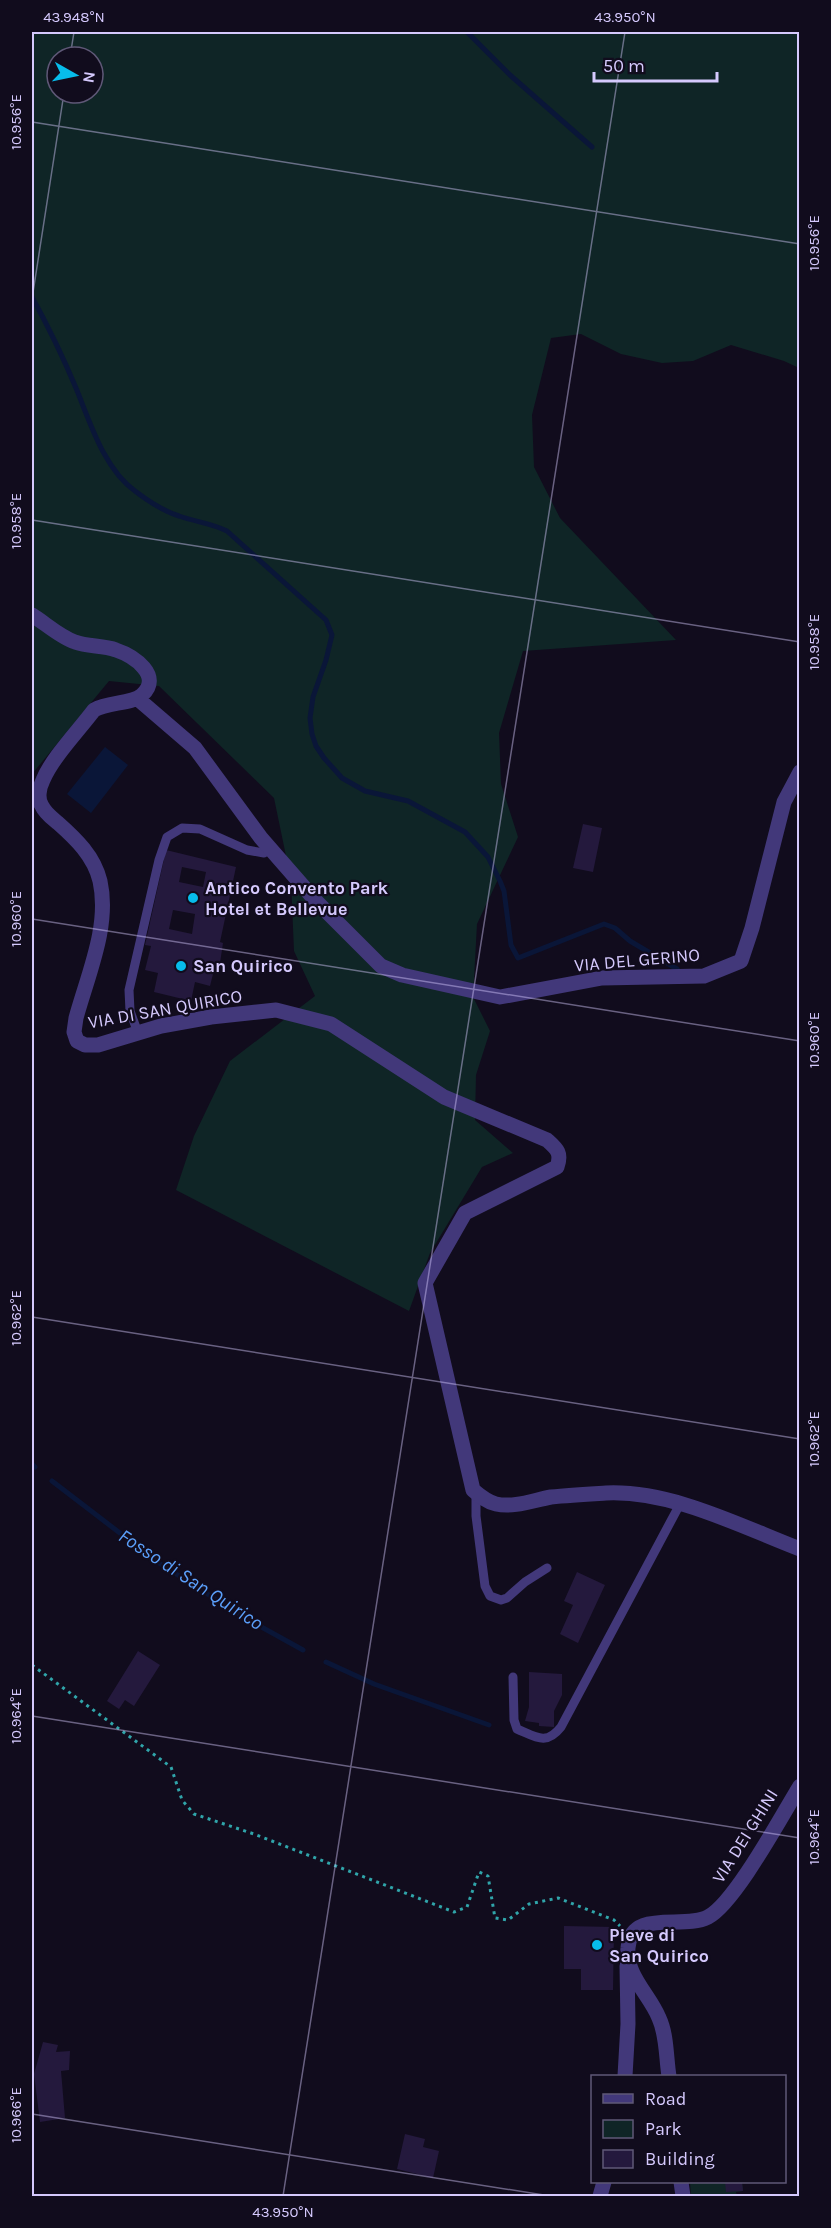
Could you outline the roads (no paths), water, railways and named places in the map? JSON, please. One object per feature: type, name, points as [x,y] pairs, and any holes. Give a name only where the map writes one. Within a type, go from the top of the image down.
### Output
[{"type":"street","points":[[32,615],[75,642],[116,650],[141,664],[147,670],[150,678],[149,687],[138,699]]},
{"type":"street","name":"VIA DEL GERINO","points":[[138,699],[195,748],[270,848],[316,901],[381,966],[402,975],[500,997],[602,978],[704,976],[741,961],[752,928],[784,802],[800,772]]},
{"type":"street","name":"VIA DI SAN QUIRICO","points":[[138,699],[104,705],[94,710],[42,780],[39,798],[42,807],[90,857],[99,878],[103,899],[99,938],[76,1018],[74,1032],[77,1041],[85,1045],[98,1045],[161,1026],[211,1017],[276,1010],[331,1024],[444,1097],[548,1140],[558,1149],[560,1158],[557,1167],[465,1214],[425,1282],[473,1490],[476,1492]]},
{"type":"street","points":[[476,1492],[481,1498],[494,1504],[506,1505],[552,1497],[609,1493],[660,1498],[703,1511],[800,1550]]},
{"type":"street","name":"VIA DEI GHINI","points":[[628,1943],[636,1928],[647,1923],[686,1923],[708,1917],[724,1904],[743,1878],[800,1786]]},
{"type":"street","points":[[626,2075],[628,1943]]},
{"type":"street","points":[[628,1943],[634,1976],[660,2018],[669,2075]]},
{"type":"lane","points":[[138,1032],[130,1011],[129,990],[159,860],[167,837],[182,828],[200,829],[247,850],[264,852],[270,848]]},
{"type":"lane","points":[[476,1492],[476,1516],[485,1586],[490,1596],[501,1600],[507,1598],[525,1582],[547,1568]]},
{"type":"lane","points":[[513,1677],[514,1720],[517,1730],[539,1739],[554,1736],[561,1728],[680,1504]]},
{"type":"water","points":[[105,747],[128,765],[91,813],[67,794]]},
{"type":"waterway","points":[[467,32],[510,75],[592,147]]},
{"type":"waterway","points":[[32,297],[66,365],[99,444],[106,458],[124,482],[167,511],[227,531],[326,620],[332,635],[313,697],[310,718],[316,746],[342,778],[365,791],[408,801],[465,832],[488,857],[500,881],[504,891],[511,945],[518,958],[604,924],[615,928],[630,941],[680,973]]},
{"type":"waterway","name":"Fosso di San Quirico","points":[[32,1464],[35,1467]]},
{"type":"waterway","name":"Fosso di San Quirico","points":[[52,1481],[159,1563],[245,1618],[303,1650]]},
{"type":"waterway","name":"Fosso di San Quirico","points":[[326,1662],[374,1684],[489,1725]]},
{"type":"place","name":"Antico Convento Park Hotel et Bellevue","points":[[193,898]]},
{"type":"place","name":"San Quirico","points":[[181,966]]},
{"type":"place","name":"Pieve di San Quirico","points":[[597,1945]]}]
